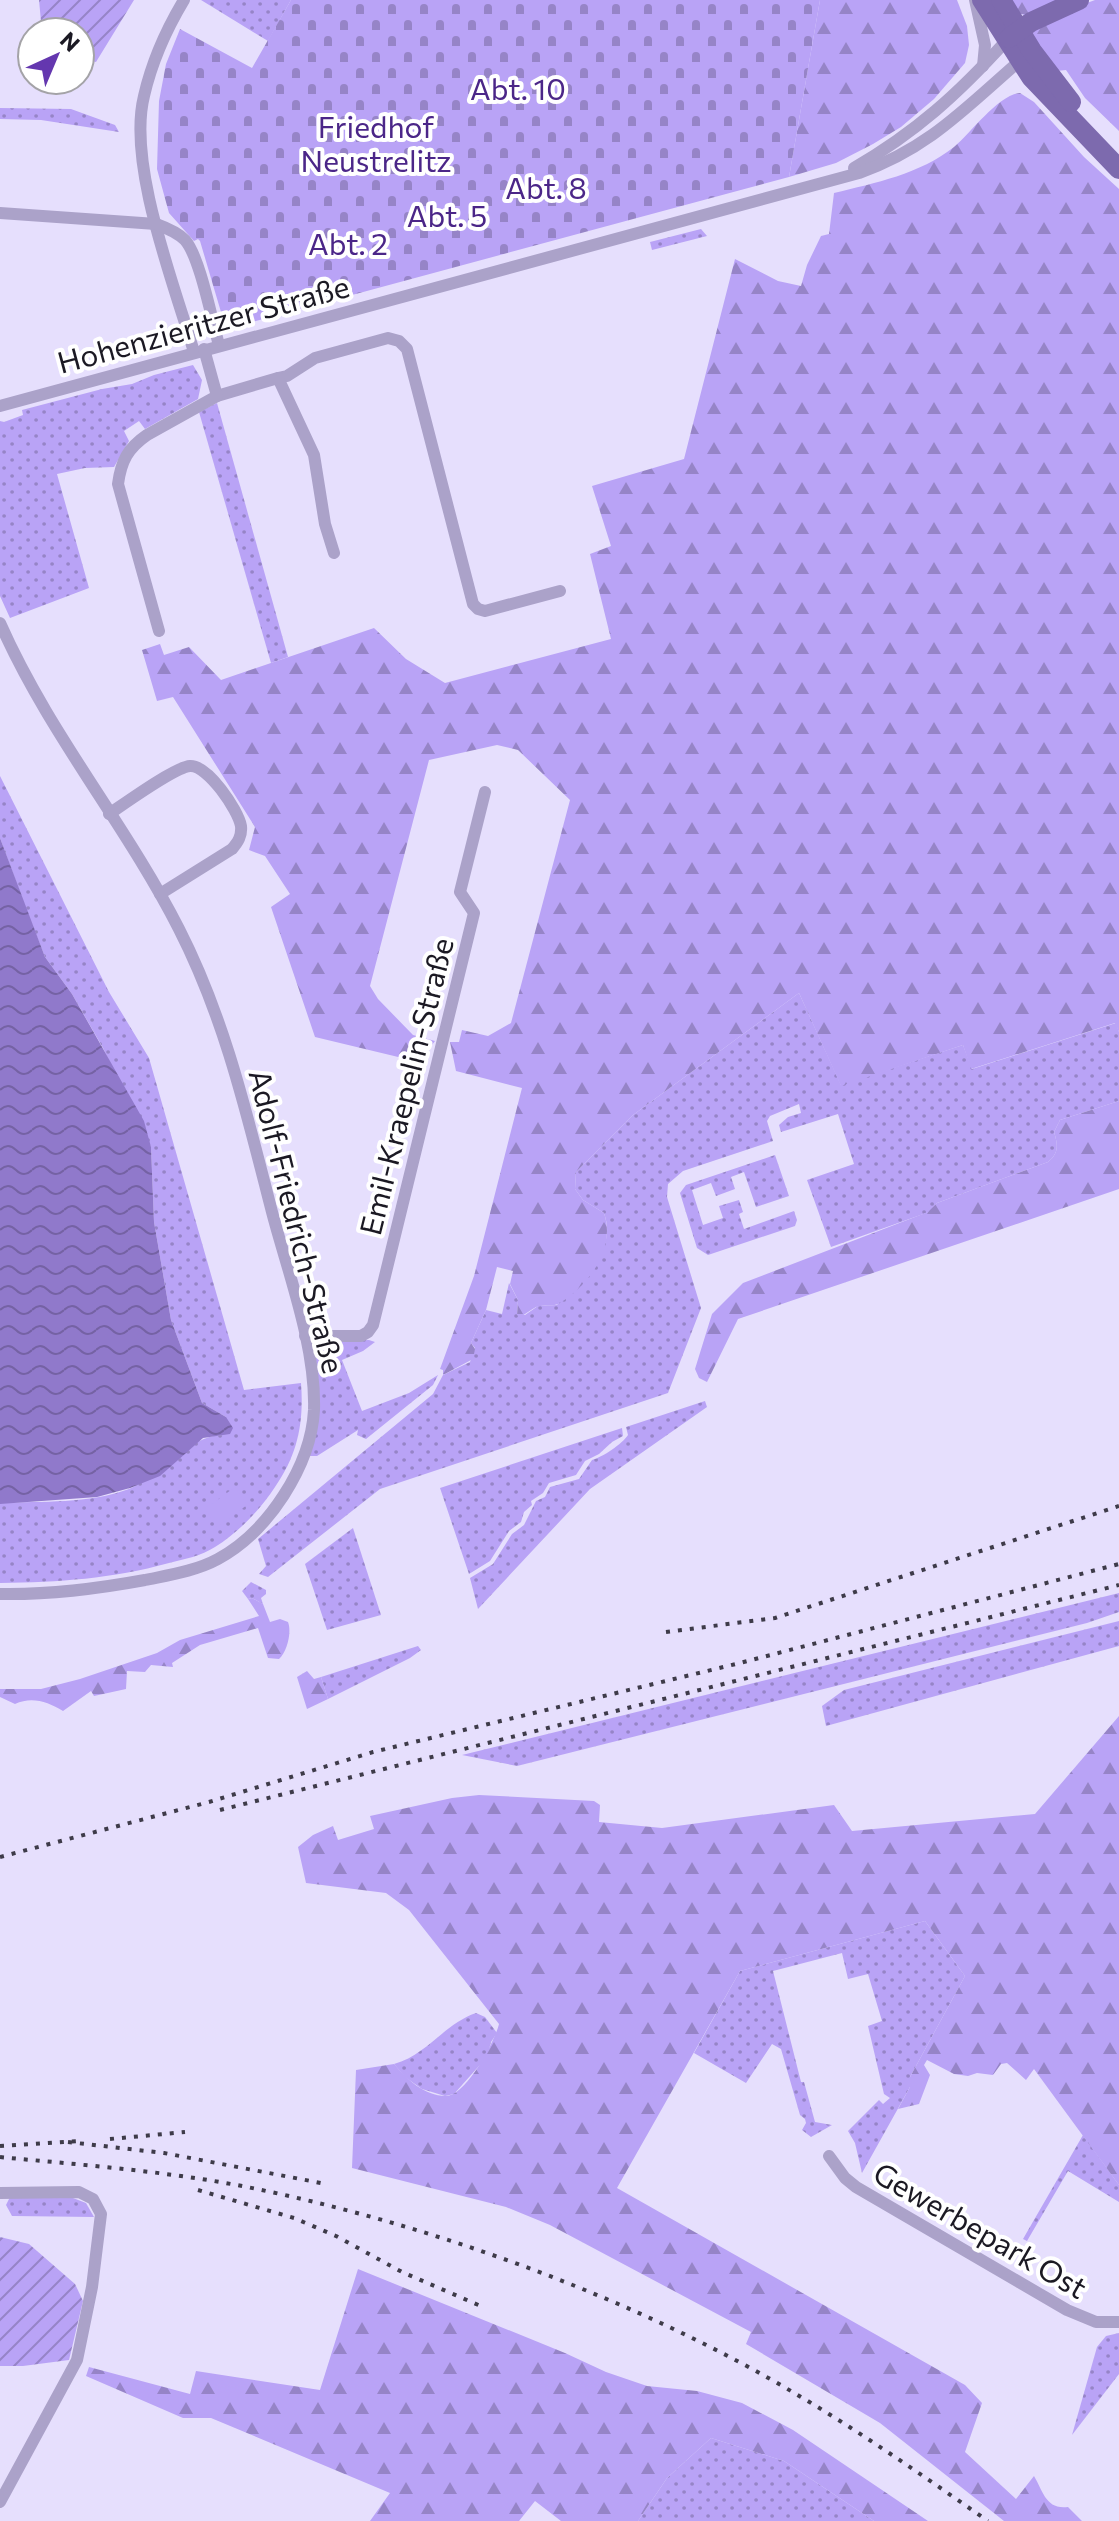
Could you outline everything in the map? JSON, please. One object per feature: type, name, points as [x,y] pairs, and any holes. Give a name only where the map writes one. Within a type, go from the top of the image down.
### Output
[{"type":"main road","points":[[982,0],[1026,56],[1119,152]]},
{"type":"main road","points":[[1001,0],[1012,36]]},
{"type":"main road","points":[[1012,36],[1079,0]]},
{"type":"main road","points":[[1026,56],[1041,89],[1119,169]]},
{"type":"street","points":[[184,0],[163,37],[143,97],[140,133],[143,167],[156,224],[217,396]]},
{"type":"street","points":[[975,0],[985,45],[983,66]]},
{"type":"street","name":"Hohenzieritzer Straße","points":[[790,190],[851,170],[918,128],[1012,36]]},
{"type":"street","name":"Hohenzieritzer Straße","points":[[0,406],[859,173],[903,155],[957,118],[1026,56]]},
{"type":"street","points":[[0,213],[156,224],[168,228],[188,244],[219,345]]},
{"type":"street","points":[[159,631],[118,484],[121,464],[137,442],[217,396],[287,376],[315,358],[388,338],[399,341],[407,349],[473,604],[485,611],[560,591]]},
{"type":"street","points":[[278,378],[314,455],[325,524],[334,553]]},
{"type":"street","name":"Adolf-Friedrich-Straße","points":[[0,623],[39,702],[160,894],[193,958],[226,1038],[305,1336],[313,1391],[313,1418],[308,1443],[302,1462],[281,1500],[240,1543],[210,1563],[158,1577],[78,1592],[0,1594]]},
{"type":"street","points":[[109,814],[185,767],[203,768],[212,777],[239,821],[240,838],[232,849],[160,894]]},
{"type":"street","name":"Emil-Kraepelin-Straße","points":[[305,1336],[361,1336],[373,1325],[474,913],[460,892],[485,792]]},
{"type":"street","name":"Gewerbepark Ost","points":[[829,2156],[856,2187],[1055,2303],[1096,2322],[1119,2322]]},
{"type":"street","points":[[0,2193],[79,2192],[93,2199],[101,2214],[92,2287],[77,2360],[0,2502]]},
{"type":"green space","points":[[39,0],[134,0],[96,62],[96,16],[40,16]]},
{"type":"green space","points":[[201,0],[291,0],[268,41]]},
{"type":"green space","name":"Friedhof Neustrelitz","points":[[291,0],[820,0],[789,177],[226,329],[200,241],[194,241],[169,213],[157,169],[159,101],[166,64],[180,29],[252,68]]},
{"type":"green space","points":[[820,0],[957,0],[967,26],[969,45],[965,63],[934,99],[901,127],[836,163],[789,177]]},
{"type":"green space","points":[[1007,0],[1063,0],[1024,15],[1016,12]]},
{"type":"green space","points":[[1095,0],[1119,0],[1119,131],[1085,98],[1066,70],[1056,71],[1030,35],[1068,10]]},
{"type":"green space","points":[[1020,93],[1034,102],[1084,157],[1119,189],[1119,1032],[1115,1023],[971,1069],[963,1045],[841,1086],[799,993],[633,1115],[576,1172],[575,1189],[583,1200],[604,1213],[606,1239],[598,1264],[581,1286],[560,1303],[536,1307],[520,1317],[517,1315],[518,1300],[510,1284],[513,1271],[497,1267],[486,1310],[471,1343],[475,1349],[473,1359],[443,1375],[440,1369],[474,1276],[522,1088],[456,1071],[450,1042],[459,1042],[462,1030],[488,1036],[511,1023],[570,800],[518,750],[497,745],[429,760],[370,986],[378,999],[413,1035],[435,1041],[419,1062],[315,1037],[271,907],[290,894],[265,856],[249,850],[255,827],[173,697],[157,701],[142,650],[160,644],[164,655],[189,647],[221,680],[374,628],[406,659],[445,683],[611,639],[590,554],[611,546],[592,486],[684,459],[735,259],[778,281],[801,286],[821,236],[829,234],[834,193],[897,176],[927,164],[954,147],[1003,100]]},
{"type":"green space","points":[[0,108],[71,109],[115,125],[119,132],[41,120],[0,119]]},
{"type":"green space","points":[[701,229],[707,236],[652,250],[650,242]]},
{"type":"green space","points":[[193,365],[202,380],[198,399],[145,429],[139,421],[124,431],[129,441],[114,467],[85,468],[57,474],[89,588],[10,618],[0,596],[0,421],[23,415],[22,410],[132,384]]},
{"type":"green space","points":[[217,403],[288,657],[271,663],[199,412]]},
{"type":"green space","points":[[0,776],[109,992],[149,1058],[244,1390],[301,1383],[300,1424],[289,1462],[269,1496],[241,1527],[215,1547],[193,1557],[127,1573],[85,1579],[0,1583],[0,1503],[82,1499],[129,1489],[199,1441],[224,1435],[226,1417],[202,1403],[171,1320],[154,1222],[151,1147],[103,1048],[72,994],[45,957],[0,838]]},
{"type":"green space","points":[[799,993],[841,1085],[963,1045],[972,1069],[1116,1023],[1119,1032],[1119,1101],[1060,1120],[1054,1132],[1056,1152],[1048,1162],[937,1203],[929,1212],[831,1247],[807,1180],[854,1164],[838,1114],[781,1132],[779,1125],[788,1117],[801,1113],[799,1104],[770,1116],[767,1121],[773,1141],[683,1171],[668,1184],[667,1197],[701,1308],[668,1393],[380,1489],[268,1577],[259,1574],[266,1566],[258,1539],[433,1394],[443,1375],[470,1362],[475,1348],[471,1343],[486,1310],[502,1314],[509,1283],[518,1300],[517,1314],[525,1315],[538,1306],[557,1305],[595,1264],[606,1240],[607,1227],[604,1213],[583,1200],[575,1189],[576,1172],[633,1115]]},
{"type":"green space","points":[[1119,1101],[1119,1189],[738,1319],[707,1382],[699,1378],[695,1369],[712,1314],[743,1283],[928,1212],[937,1203],[1048,1162],[1056,1152],[1054,1132],[1060,1120]]},
{"type":"green space","points":[[775,1155],[789,1196],[756,1207],[744,1172],[731,1177],[735,1189],[716,1196],[711,1183],[692,1190],[703,1225],[723,1218],[719,1206],[739,1200],[744,1229],[794,1211],[795,1226],[708,1255],[697,1248],[680,1193],[686,1185]]},
{"type":"green space","points":[[322,1341],[375,1342],[342,1360],[362,1411],[409,1393],[438,1375],[433,1385],[366,1439],[357,1435],[358,1430],[317,1456],[310,1456],[314,1347]]},
{"type":"green space","points":[[705,1401],[707,1407],[590,1489],[478,1609],[470,1578],[493,1564],[512,1534],[524,1525],[536,1501],[545,1497],[550,1487],[579,1479],[592,1460],[625,1439],[628,1435],[626,1427]]},
{"type":"green space","points":[[622,1428],[623,1436],[585,1461],[576,1475],[549,1483],[543,1493],[531,1501],[532,1505],[524,1512],[521,1522],[509,1531],[490,1561],[469,1574],[440,1488]]},
{"type":"green space","points":[[235,1487],[247,1505],[217,1527],[205,1509]]},
{"type":"green space","points":[[353,1528],[381,1615],[327,1630],[305,1564]]},
{"type":"green space","points":[[251,1582],[266,1590],[261,1598],[263,1604],[248,1599],[242,1591]]},
{"type":"green space","points":[[1119,1593],[1119,1612],[1087,1623],[517,1766],[462,1755]]},
{"type":"green space","points":[[248,1599],[263,1604],[270,1622],[280,1619],[288,1622],[288,1642],[279,1659],[268,1658],[258,1628],[200,1645],[172,1663],[173,1667],[151,1665],[145,1672],[127,1671],[126,1689],[94,1696],[91,1691],[63,1711],[40,1701],[28,1700],[15,1704],[0,1697],[0,1689],[41,1689],[80,1679],[157,1653],[180,1640],[259,1616]]},
{"type":"green space","points":[[1119,1621],[1119,1646],[826,1726],[822,1706],[844,1690]]},
{"type":"green space","points":[[418,1646],[421,1650],[410,1658],[328,1699],[321,1677]]},
{"type":"green space","points":[[307,1671],[314,1679],[321,1677],[328,1699],[307,1709],[297,1677]]},
{"type":"green space","points":[[1119,1716],[1119,2185],[1034,2069],[1026,2080],[1007,2063],[1001,2064],[993,2075],[977,2073],[968,2076],[954,2074],[927,2060],[924,2065],[930,2075],[919,2104],[898,2109],[910,2087],[910,2077],[965,1976],[925,1921],[740,1971],[617,2188],[965,2385],[982,2403],[965,2452],[1016,2499],[1034,2476],[1050,2502],[1055,2506],[1068,2507],[1082,2521],[1004,2521],[880,2423],[746,2344],[751,2332],[550,2225],[506,2207],[352,2168],[356,2070],[394,2064],[423,2090],[438,2095],[454,2094],[471,2078],[499,2024],[409,1910],[386,1893],[306,1883],[298,1847],[313,1835],[333,1826],[338,1840],[374,1829],[370,1816],[479,1795],[594,1801],[600,1805],[599,1822],[662,1828],[834,1805],[852,1831],[1035,1814]]},
{"type":"green space","points":[[925,1921],[965,1976],[910,2077],[910,2087],[862,2173],[855,2143],[848,2131],[879,2100],[883,2104],[890,2098],[884,2094],[868,2026],[882,2021],[868,1974],[848,1979],[842,1953],[773,1971],[801,2082],[804,2082],[815,2122],[832,2125],[811,2137],[802,2130],[805,2119],[800,2115],[781,2049],[772,2044],[746,2083],[694,2053],[740,1971]]},
{"type":"green space","points":[[476,2013],[485,2017],[497,2033],[487,2057],[454,2094],[445,2096],[422,2089],[394,2064],[416,2054],[454,2024]]},
{"type":"green space","points":[[1083,2135],[1119,2185],[1119,2202],[1068,2171],[1027,2241],[1023,2239]]},
{"type":"green space","points":[[10,2197],[73,2198],[86,2203],[94,2217],[12,2216],[6,2205]]},
{"type":"green space","points":[[0,2237],[29,2244],[75,2284],[83,2301],[69,2360],[0,2366]]},
{"type":"green space","points":[[358,2269],[606,2372],[647,2386],[697,2391],[742,2403],[793,2430],[928,2521],[874,2521],[784,2461],[711,2438],[667,2478],[638,2521],[561,2521],[535,2501],[519,2521],[370,2521],[390,2493],[211,2418],[183,2418],[86,2376],[89,2367],[190,2394],[196,2371],[320,2390]]},
{"type":"green space","points":[[1119,2333],[1119,2374],[1072,2435],[1097,2347],[1106,2336]]},
{"type":"green space","points":[[711,2438],[784,2461],[874,2521],[638,2521],[667,2478]]},
{"type":"water","points":[[0,838],[45,957],[72,994],[144,1121],[151,1147],[154,1222],[171,1320],[202,1403],[226,1417],[233,1428],[230,1434],[203,1438],[160,1476],[97,1497],[0,1504]]},
{"type":"railway","points":[[666,1632],[775,1618],[1119,1506]]},
{"type":"railway","points":[[0,1857],[209,1802],[373,1752],[740,1663],[1119,1564]]},
{"type":"railway","points":[[220,1810],[1119,1585]]},
{"type":"railway","points":[[110,2139],[185,2132]]},
{"type":"railway","points":[[0,2146],[78,2141]]},
{"type":"railway","points":[[68,2142],[164,2153],[321,2183]]},
{"type":"railway","points":[[0,2157],[155,2173],[247,2187],[389,2222],[533,2270],[672,2328],[739,2362],[848,2426],[988,2521]]},
{"type":"railway","points":[[198,2190],[294,2218],[336,2236],[402,2272],[483,2307]]},
{"type":"park label","name":"Abt. 10","points":[[518,87]]},
{"type":"park label","name":"Abt. 8","points":[[546,186]]},
{"type":"park label","name":"Abt. 5","points":[[447,214]]},
{"type":"park label","name":"Abt. 2","points":[[348,242]]}]
